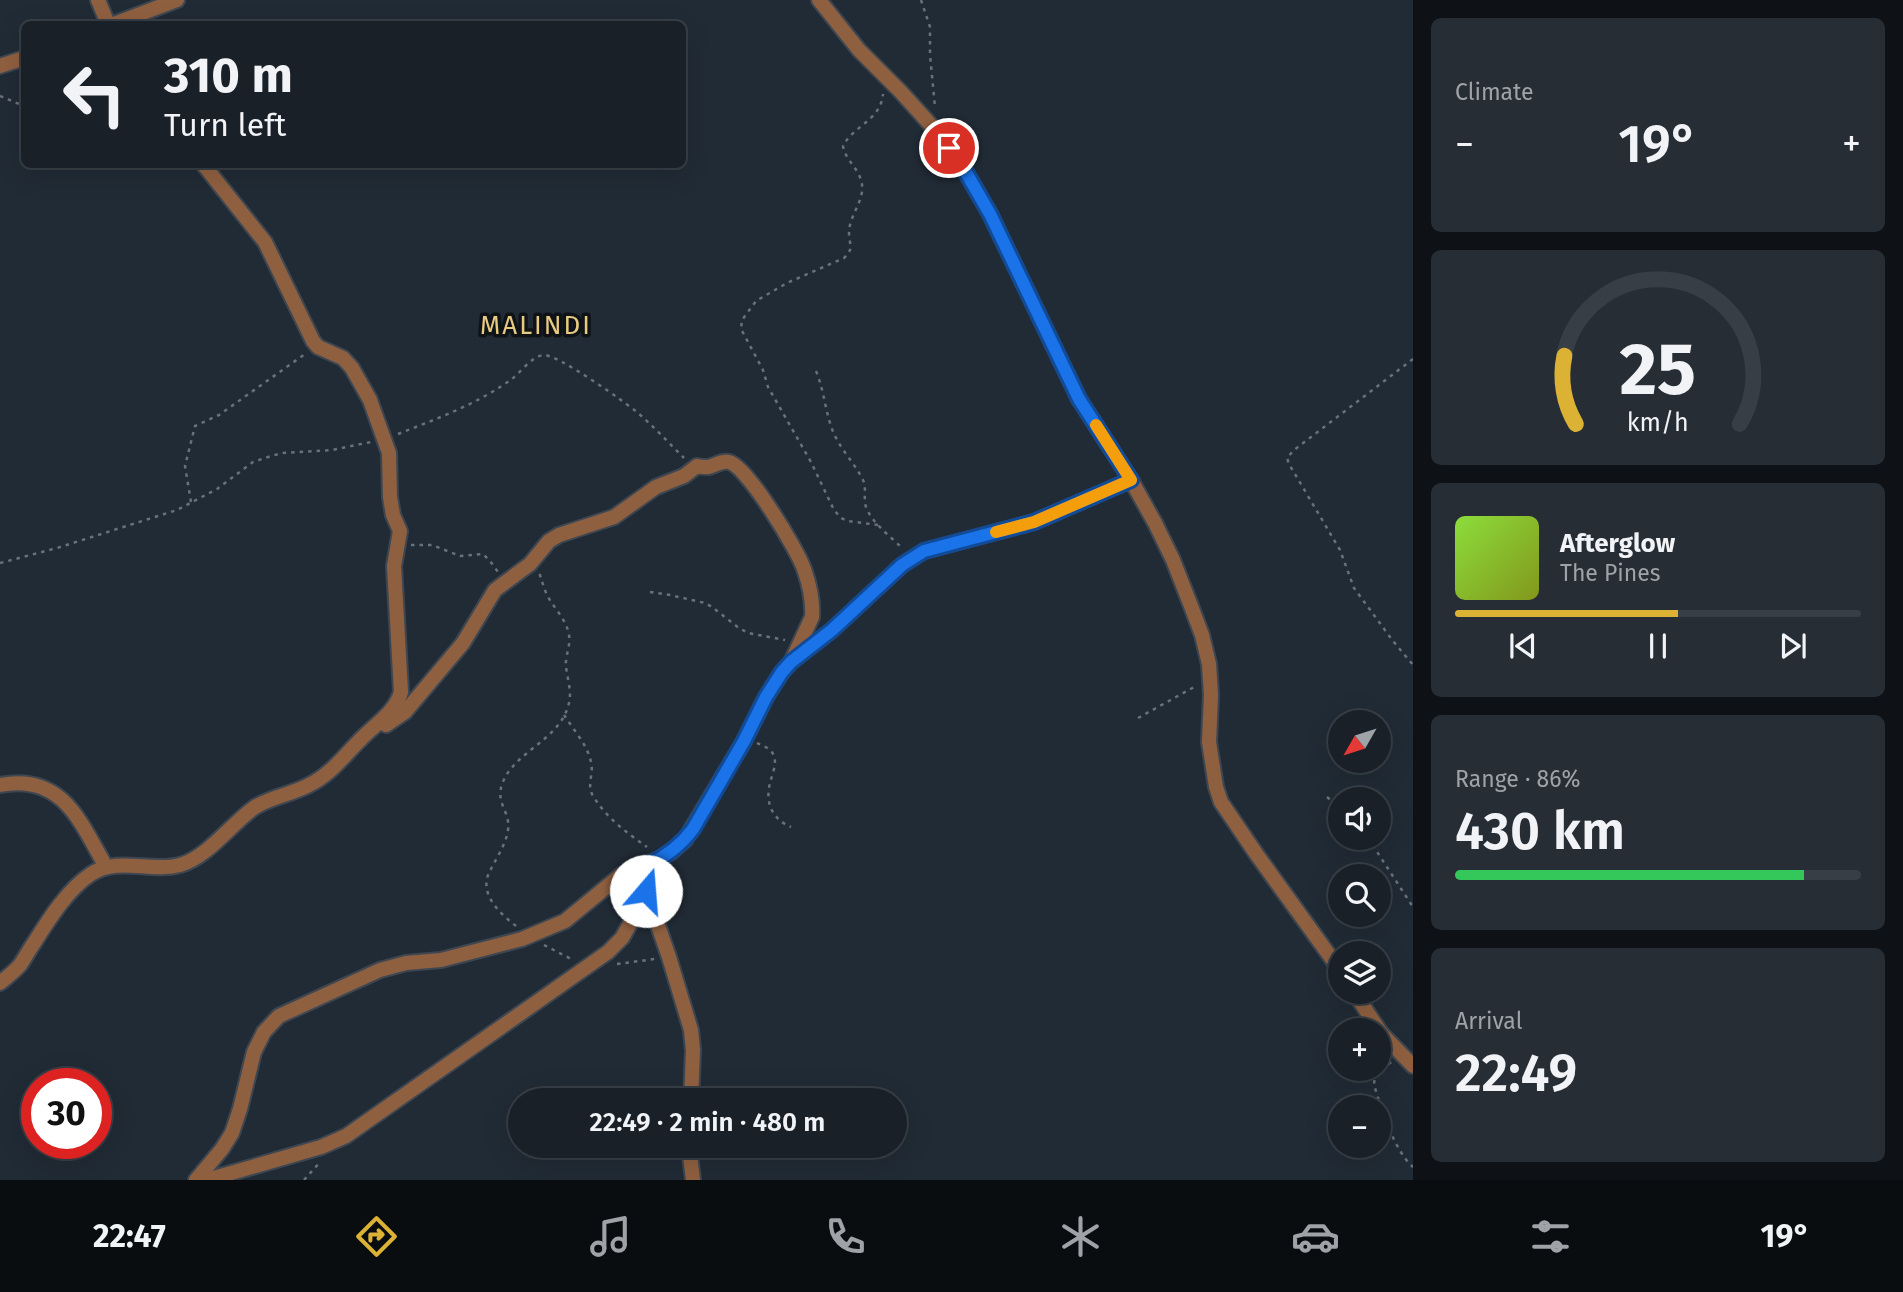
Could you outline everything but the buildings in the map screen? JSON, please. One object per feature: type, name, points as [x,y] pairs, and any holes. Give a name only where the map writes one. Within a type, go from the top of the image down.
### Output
[{"type":"street","points":[[98,0],[107,21]]},
{"type":"street","points":[[122,21],[177,0]]},
{"type":"street","points":[[819,0],[859,50],[938,133],[960,162],[990,214],[1079,399],[1131,480],[1161,536],[1191,606],[1206,649],[1210,680],[1210,752],[1221,802],[1328,953]]},
{"type":"street","points":[[0,66],[21,59]]},
{"type":"street","points":[[0,983],[21,964],[71,891],[93,873],[119,865],[166,867],[195,859],[255,808],[306,787],[338,764],[392,710],[401,692],[394,566],[400,531],[393,515],[390,497],[390,464],[385,439],[370,400],[349,364],[316,345],[265,242],[206,168]]},
{"type":"street","points":[[369,731],[380,729],[405,712],[463,643],[495,590],[535,559],[552,539],[614,517],[656,487],[684,476],[696,467],[708,467],[723,461],[737,467],[762,499],[792,544],[805,570],[812,610],[809,625],[791,662]]},
{"type":"street","points":[[196,1180],[232,1133],[254,1052],[264,1032],[279,1016],[380,970],[406,963],[441,960],[530,936],[565,921],[621,875],[648,865],[676,849],[693,829],[782,672],[916,555],[1034,522],[1131,480]]},
{"type":"street","points":[[0,785],[31,783],[58,796],[75,815],[106,867]]},
{"type":"street","points":[[648,865],[644,884],[693,1040],[691,1088]]},
{"type":"street","points":[[207,1180],[321,1147],[346,1136],[608,952],[622,938],[647,894]]},
{"type":"street","points":[[1362,1004],[1381,1033],[1413,1066]]},
{"type":"street","points":[[690,1158],[693,1180]]},
{"type":"path","points":[[921,0],[930,27],[935,107]]},
{"type":"path","points":[[878,524],[848,522],[834,510],[811,462],[772,395],[741,329],[742,320],[756,301],[787,283],[844,258],[849,253],[849,231],[861,197],[862,185],[859,174],[845,155],[842,146],[881,106],[883,73]]},
{"type":"path","points":[[0,96],[21,105]]},
{"type":"path","points":[[191,503],[185,466],[195,426],[219,415],[316,345]]},
{"type":"path","points":[[0,563],[161,516],[217,489],[244,468],[268,457],[282,453],[332,450],[385,439],[458,410],[511,380],[536,358],[545,355],[570,365],[636,411],[696,467]]},
{"type":"path","points":[[1413,359],[1287,458],[1340,550],[1354,588],[1392,642],[1413,665]]},
{"type":"path","points":[[816,371],[833,430],[864,483],[867,509],[902,548],[916,555]]},
{"type":"path","points":[[400,531],[405,541],[413,545],[432,545],[460,556],[483,554],[501,574],[510,578]]},
{"type":"path","points":[[535,559],[548,597],[569,634],[565,662],[570,697],[554,732],[517,762],[503,783],[500,798],[509,826],[508,834],[486,880],[486,890],[490,900],[511,922],[550,949],[588,966]]},
{"type":"path","points":[[650,592],[705,603],[727,621],[748,633],[800,643]]},
{"type":"path","points":[[1138,718],[1188,689],[1210,680]]},
{"type":"path","points":[[564,715],[591,759],[590,788],[593,796],[622,830],[661,858]]},
{"type":"path","points":[[745,739],[772,752],[774,763],[768,799],[778,820],[791,827]]},
{"type":"path","points":[[1377,850],[1413,907]]},
{"type":"path","points":[[612,965],[669,957]]},
{"type":"path","points":[[1401,1054],[1375,1076],[1374,1084],[1396,1143],[1403,1157],[1413,1167]]},
{"type":"slow traffic","points":[[996,532],[1034,522],[1131,480],[1096,425]]},
{"type":"district","name":"MALINDI","points":[[536,325]]},
{"type":"route","points":[[646,891],[644,875],[648,865],[670,853],[693,829],[782,672],[902,565],[924,551],[1034,522],[1131,480],[1079,399],[990,214],[949,148]]}]
